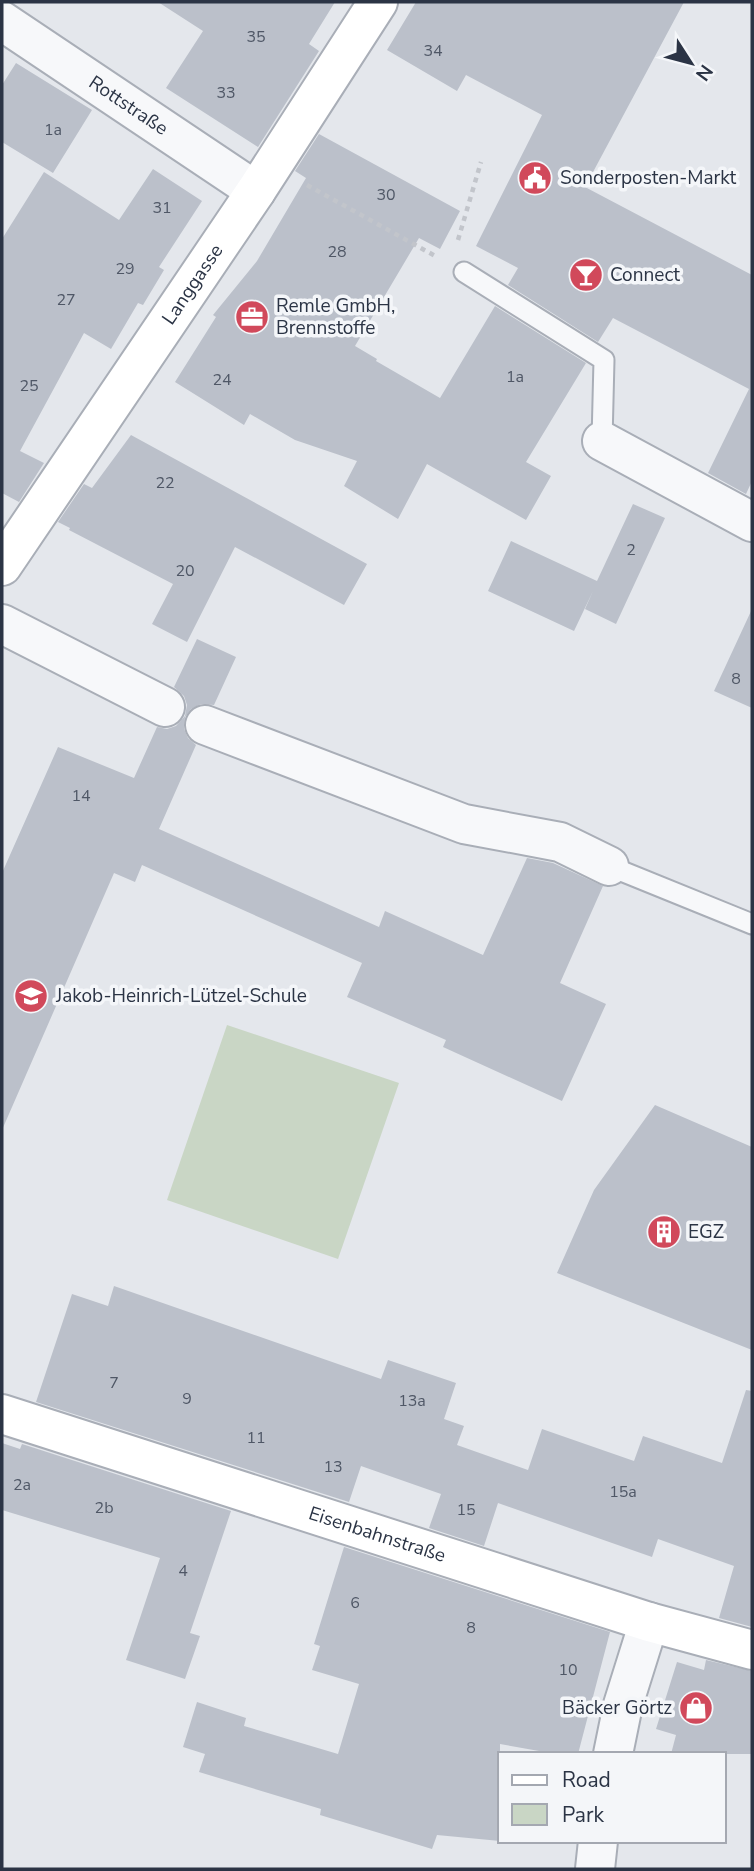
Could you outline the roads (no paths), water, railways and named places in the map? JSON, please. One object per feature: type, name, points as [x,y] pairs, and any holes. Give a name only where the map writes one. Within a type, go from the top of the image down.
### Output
[{"type":"main road","name":"Langgasse","points":[[2,566],[264,178],[378,2]]},
{"type":"main road","name":"Eisenbahnstraße","points":[[2,1415],[649,1622],[752,1650]]},
{"type":"street","name":"Rottstraße","points":[[2,21],[264,178]]},
{"type":"street","points":[[602,441],[752,522]]},
{"type":"street","points":[[2,624],[165,707]]},
{"type":"street","points":[[205,724],[464,824],[560,842],[610,866]]},
{"type":"street","points":[[613,1752],[623,1704],[649,1622]]},
{"type":"street","points":[[595,1869],[598,1843]]},
{"type":"lane","points":[[458,268],[604,360],[602,441]]},
{"type":"lane","points":[[610,866],[752,925]]},
{"type":"place","name":"Sonderposten-Markt","points":[[535,178]]},
{"type":"place","name":"Connect","points":[[586,275]]},
{"type":"place","name":"Remle GmbH, Brennstoffe","points":[[252,317]]},
{"type":"place","name":"Jakob-Heinrich-Lützel-Schule","points":[[31,996]]},
{"type":"place","name":"EGZ","points":[[664,1232]]},
{"type":"place","name":"Bäcker Görtz","points":[[696,1708]]}]
